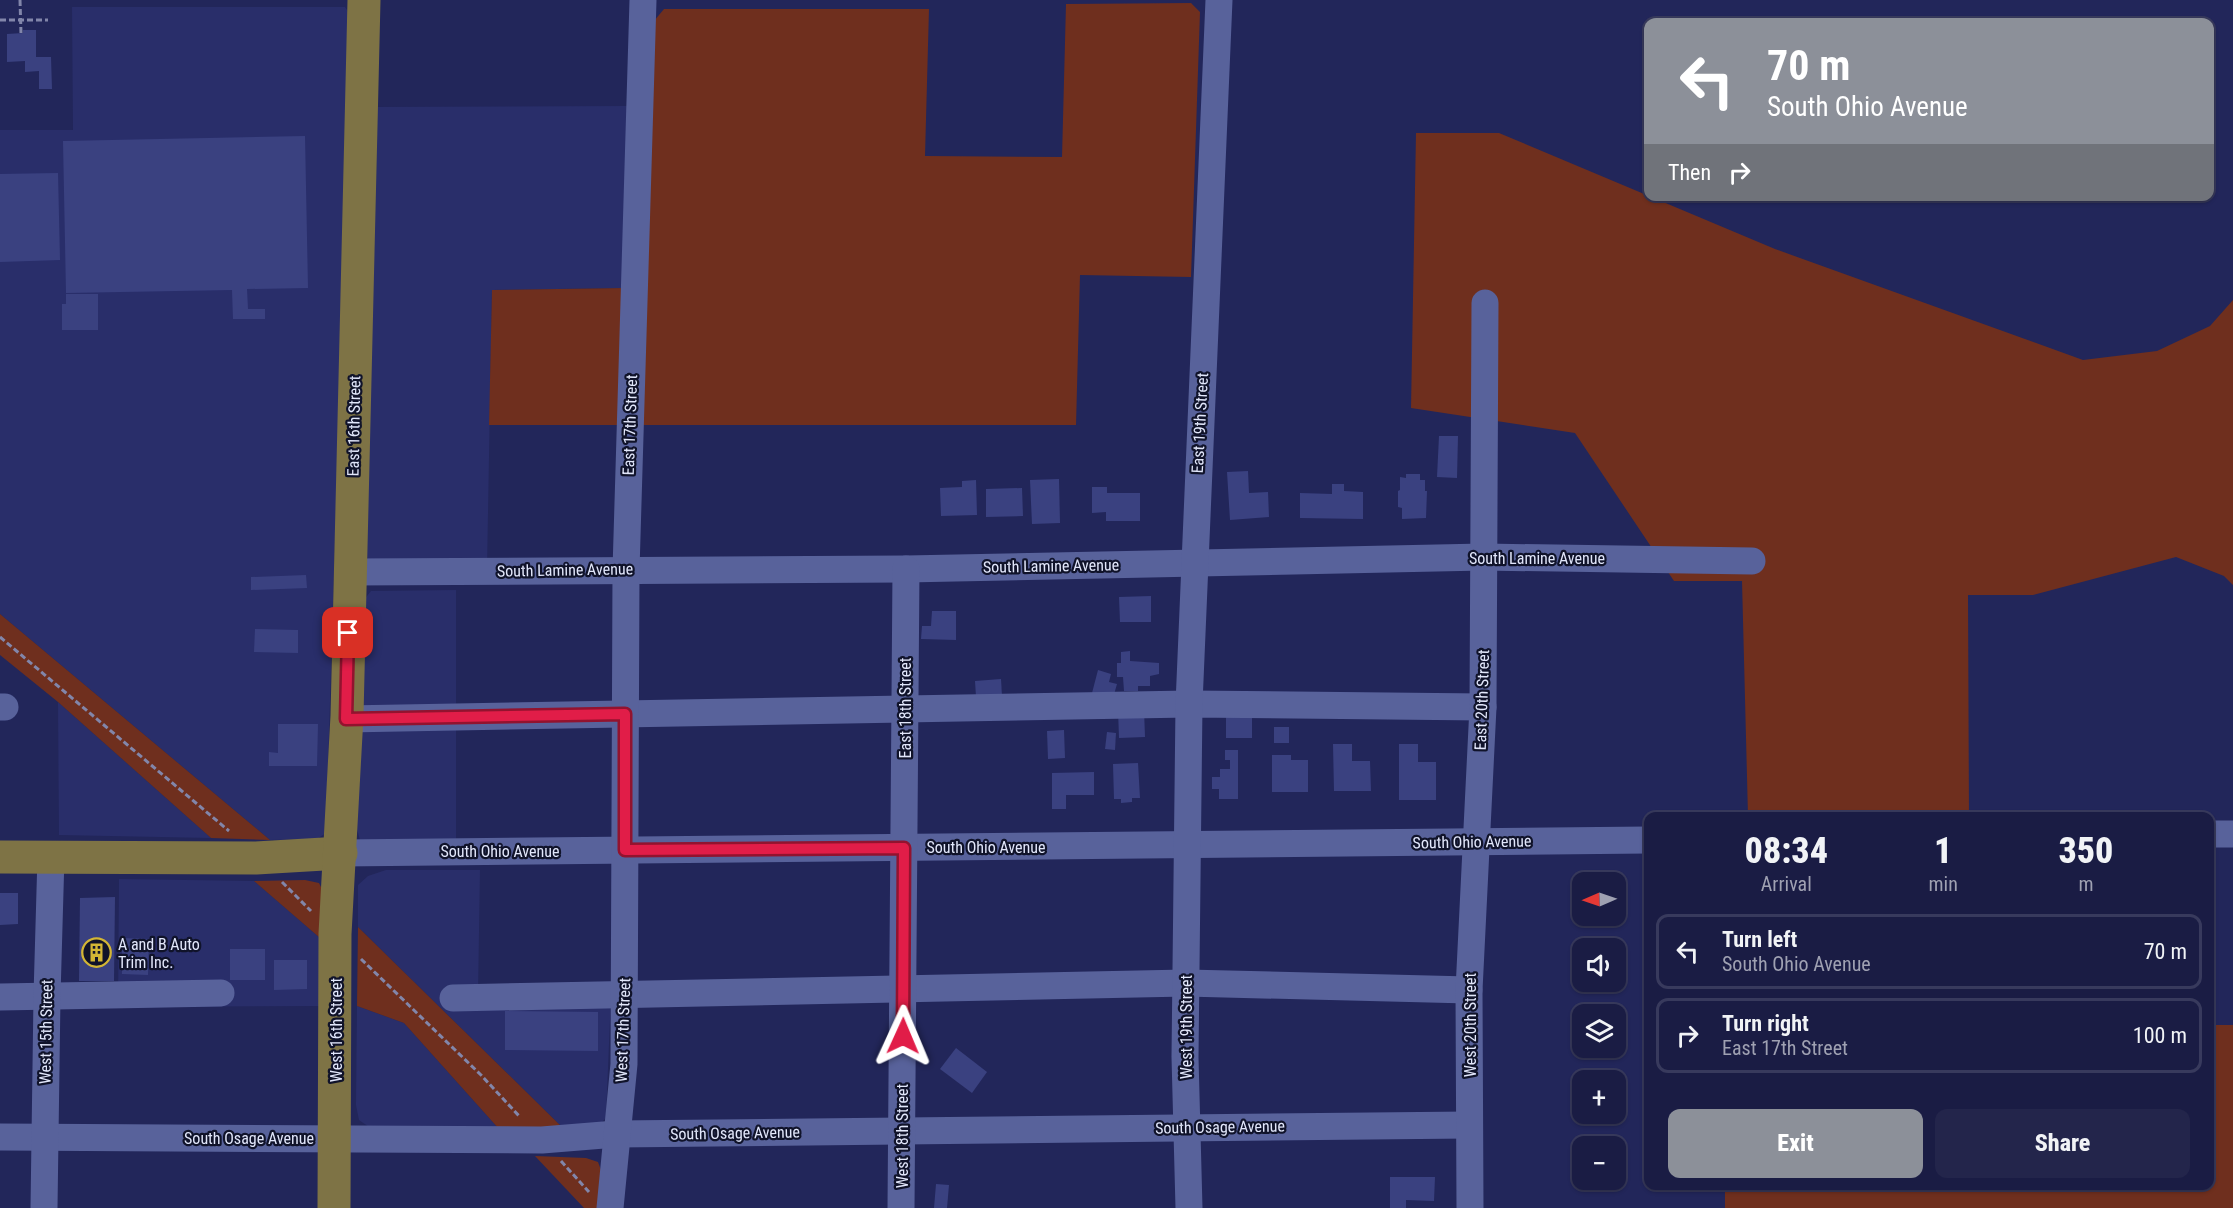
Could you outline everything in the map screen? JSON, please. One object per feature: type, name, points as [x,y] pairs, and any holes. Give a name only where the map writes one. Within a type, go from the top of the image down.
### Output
[{"type":"main road","name":"East 16th Street","points":[[341,853],[364,0]]},
{"type":"main road","name":"South Ohio Avenue","points":[[0,857],[256,858],[341,853]]},
{"type":"main road","name":"West 16th Street","points":[[334,1208],[335,934],[341,853]]},
{"type":"street","name":"East 17th Street","points":[[625,850],[626,570],[643,0]]},
{"type":"street","name":"East 19th Street","points":[[1186,846],[1194,564],[1219,0]]},
{"type":"street","name":"East 20th Street","points":[[1476,842],[1483,707],[1485,303]]},
{"type":"street","name":"South Lamine Avenue","points":[[350,572],[906,569],[1484,557],[1752,561]]},
{"type":"street","name":"East 18th Street","points":[[904,848],[906,569]]},
{"type":"street","points":[[346,719],[1189,704],[1483,707]]},
{"type":"street","points":[[2214,834],[2233,834]]},
{"type":"street","name":"South Ohio Avenue","points":[[341,853],[1644,840]]},
{"type":"street","name":"West 20th Street","points":[[1470,1208],[1469,990],[1476,842]]},
{"type":"street","name":"West 19th Street","points":[[1186,846],[1189,1208]]},
{"type":"street","name":"West 18th Street","points":[[902,1208],[904,848]]},
{"type":"street","name":"West 17th Street","points":[[603,1204],[616,1134],[624,1064],[625,850]]},
{"type":"street","name":"West 15th Street","points":[[44,1208],[46,996],[51,856]]},
{"type":"street","points":[[453,998],[1186,983],[1469,990]]},
{"type":"street","points":[[0,997],[221,993]]},
{"type":"street","name":"South Osage Avenue","points":[[0,1137],[542,1140],[616,1134],[1469,1125]]},
{"type":"path","points":[[20,0],[21,33]]},
{"type":"path","points":[[0,20],[48,20]]},
{"type":"path","points":[[0,637],[229,831]]},
{"type":"path","points":[[276,877],[314,913]]},
{"type":"path","points":[[356,953],[481,1075],[603,1204]]},
{"type":"shaded area","points":[[1191,3],[1200,12],[1191,277],[1080,275],[1076,425],[643,425],[654,21],[664,9],[929,9],[925,156],[1062,157],[1066,4]]},
{"type":"shaded area","points":[[72,7],[345,7],[351,16],[326,833],[317,839],[270,840],[0,614],[0,130],[73,130]]},
{"type":"shaded area","points":[[628,106],[625,288],[492,290],[487,569],[377,567],[366,557],[372,107]]},
{"type":"shaded area","points":[[1416,133],[1499,133],[1644,194],[1644,201],[1661,201],[1775,249],[2083,360],[2157,351],[2210,326],[2233,300],[2233,585],[2224,576],[2176,557],[2033,595],[1968,595],[1969,812],[1748,812],[1742,581],[1674,581],[1575,433],[1411,408]]},
{"type":"shaded area","points":[[625,288],[625,425],[489,425],[492,290]]},
{"type":"shaded area","points":[[456,590],[456,848],[360,840],[356,826],[363,601],[371,591]]},
{"type":"shaded area","points":[[0,614],[270,840],[211,838],[58,702],[0,655]]},
{"type":"shaded area","points":[[58,702],[211,838],[59,835]]},
{"type":"shaded area","points":[[386,870],[480,870],[478,995],[611,995],[606,1118],[594,1130],[565,1130],[358,927],[358,885],[368,876]]},
{"type":"shaded area","points":[[119,879],[254,881],[320,938],[320,1006],[118,1007]]},
{"type":"shaded area","points":[[305,880],[319,883],[324,893],[320,938],[254,881]]},
{"type":"shaded area","points":[[358,927],[565,1130],[499,1129],[404,1023],[357,1006]]},
{"type":"shaded area","points":[[357,1006],[404,1023],[499,1129],[372,1129],[359,1120],[356,1105]]},
{"type":"shaded area","points":[[2214,1025],[2233,1025],[2233,1208],[1725,1208],[1725,1190],[2214,1190]]},
{"type":"shaded area","points":[[535,1156],[586,1158],[598,1162],[604,1178],[604,1208],[584,1208]]},
{"type":"building","points":[[23,30],[36,30],[36,57],[51,57],[52,89],[39,89],[39,71],[25,72],[25,61],[7,62],[7,34],[23,33]]},
{"type":"building","points":[[305,136],[308,288],[247,289],[248,309],[265,309],[265,319],[233,319],[232,290],[66,293],[63,141]]},
{"type":"building","points":[[58,173],[60,260],[0,262],[0,174]]},
{"type":"building","points":[[66,294],[98,294],[98,330],[62,330],[62,304],[66,304]]},
{"type":"building","points":[[1439,436],[1458,436],[1457,478],[1437,477]]},
{"type":"building","points":[[1248,471],[1249,493],[1268,492],[1269,517],[1230,520],[1227,472]]},
{"type":"building","points":[[1406,474],[1420,474],[1420,480],[1425,480],[1426,518],[1402,519],[1402,508],[1398,507],[1398,491],[1400,490],[1400,477],[1406,478]]},
{"type":"building","points":[[1059,479],[1060,523],[1032,524],[1030,480]]},
{"type":"building","points":[[976,480],[977,515],[941,516],[940,488],[962,487],[962,481]]},
{"type":"building","points":[[1332,484],[1344,484],[1344,491],[1363,492],[1363,519],[1300,518],[1300,493],[1332,494]]},
{"type":"building","points":[[1092,487],[1107,487],[1107,493],[1140,493],[1140,521],[1106,521],[1106,512],[1092,513]]},
{"type":"building","points":[[1022,488],[1023,516],[986,517],[986,489]]},
{"type":"building","points":[[306,575],[307,588],[251,590],[251,577]]},
{"type":"building","points":[[1151,596],[1151,622],[1120,622],[1119,597]]},
{"type":"building","points":[[932,611],[956,611],[956,640],[921,639],[922,626],[931,626]]},
{"type":"building","points":[[255,629],[298,630],[298,653],[254,652]]},
{"type":"building","points":[[1130,651],[1130,661],[1159,663],[1159,674],[1150,676],[1150,686],[1138,686],[1138,691],[1124,691],[1123,677],[1117,677],[1117,663],[1121,663],[1121,652]]},
{"type":"building","points":[[1098,670],[1111,674],[1109,682],[1117,684],[1113,698],[1092,693]]},
{"type":"building","points":[[1001,679],[1002,696],[976,697],[975,681]]},
{"type":"building","points":[[1144,709],[1145,737],[1119,738],[1118,710]]},
{"type":"building","points":[[1226,712],[1252,712],[1252,738],[1226,738]]},
{"type":"building","points":[[278,724],[318,724],[317,766],[269,766],[269,752],[278,753]]},
{"type":"building","points":[[1274,727],[1289,727],[1289,743],[1274,743]]},
{"type":"building","points":[[1064,730],[1065,758],[1048,759],[1047,731]]},
{"type":"building","points":[[1107,732],[1116,733],[1115,750],[1105,749]]},
{"type":"building","points":[[1333,744],[1352,744],[1352,761],[1370,761],[1371,791],[1334,791]]},
{"type":"building","points":[[1399,744],[1418,744],[1418,762],[1436,762],[1436,800],[1399,800]]},
{"type":"building","points":[[1225,750],[1238,750],[1238,799],[1219,799],[1219,789],[1212,789],[1212,777],[1220,777],[1220,769],[1230,769],[1230,760],[1225,760]]},
{"type":"building","points":[[1272,755],[1291,755],[1291,760],[1308,760],[1308,792],[1272,792]]},
{"type":"building","points":[[1138,763],[1140,798],[1132,798],[1132,802],[1121,803],[1121,799],[1114,799],[1113,764]]},
{"type":"building","points":[[1094,772],[1094,795],[1066,795],[1066,809],[1052,809],[1052,773]]},
{"type":"building","points":[[0,893],[18,893],[18,924],[0,925]]},
{"type":"building","name":"A and B Auto Trim Inc.","points":[[115,897],[114,981],[79,981],[80,898]]},
{"type":"building","points":[[122,938],[149,939],[148,975],[122,974]]},
{"type":"building","points":[[230,949],[265,949],[265,980],[230,980]]},
{"type":"building","points":[[274,960],[307,960],[307,989],[274,990]]},
{"type":"building","points":[[505,1011],[598,1012],[598,1051],[505,1050]]},
{"type":"building","points":[[956,1048],[987,1072],[972,1093],[940,1069]]},
{"type":"building","points":[[1390,1177],[1435,1177],[1434,1201],[1406,1200],[1406,1208],[1390,1208]]},
{"type":"building","points":[[936,1184],[949,1185],[947,1208],[934,1208]]},
{"type":"place","name":"A and B Auto Trim Inc.","points":[[97,953]]},
{"type":"route","points":[[348,633],[346,719],[625,714],[625,850],[904,848],[903,1036]]}]
